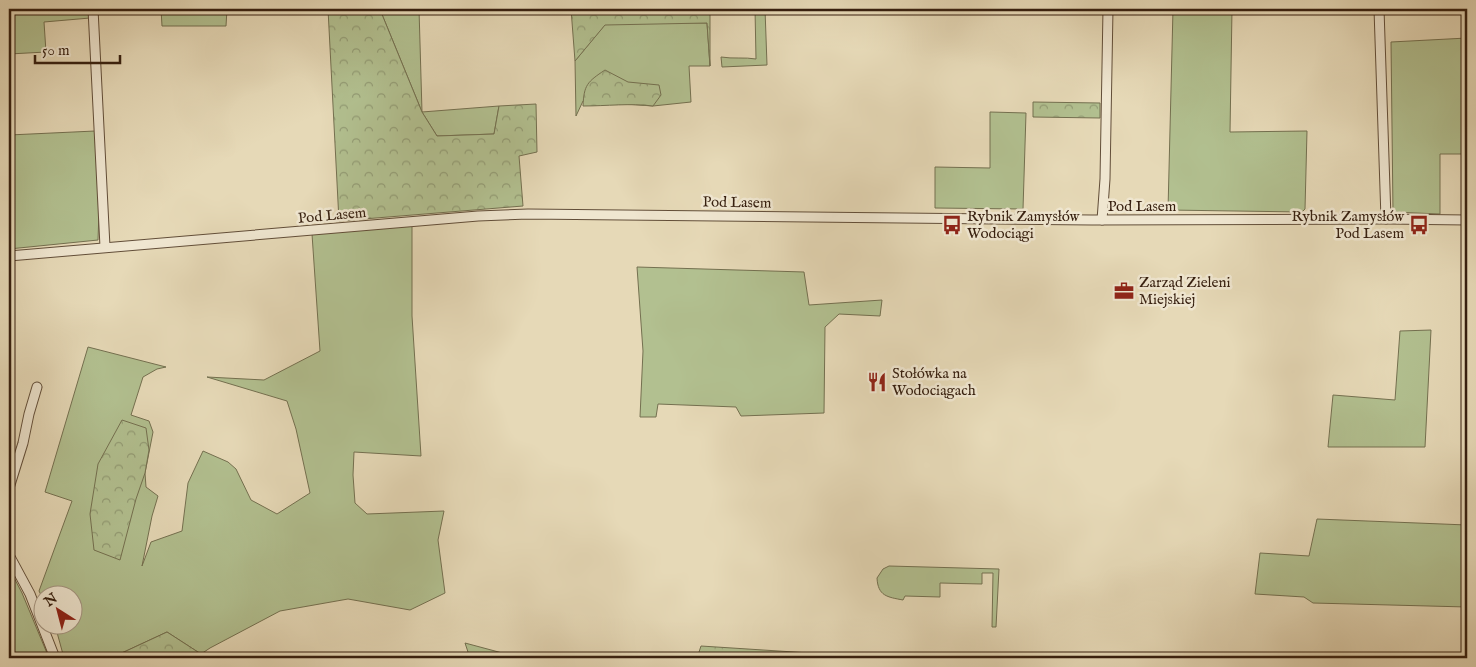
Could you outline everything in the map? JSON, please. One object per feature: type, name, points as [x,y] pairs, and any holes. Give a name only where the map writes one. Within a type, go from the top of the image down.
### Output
[{"type":"street","points":[[93,9],[105,247]]},
{"type":"street","points":[[1102,220],[1105,179],[1108,9]]},
{"type":"street","points":[[1379,9],[1386,219]]},
{"type":"street","name":"Pod Lasem","points":[[9,256],[468,217],[528,214],[1102,220],[1467,220]]},
{"type":"street","points":[[9,488],[37,387]]},
{"type":"street","points":[[9,555],[30,594],[55,658]]},
{"type":"green space","points":[[9,9],[89,9],[90,18],[44,22],[46,52],[9,54]]},
{"type":"green space","points":[[161,9],[227,9],[226,26],[162,26]]},
{"type":"green space","points":[[328,9],[381,9],[422,112],[437,136],[494,134],[499,106],[536,104],[537,152],[519,156],[523,206],[339,221]]},
{"type":"green space","points":[[381,9],[419,9],[422,112],[381,12]]},
{"type":"green space","points":[[571,9],[710,9],[710,66],[707,23],[605,25],[575,61]]},
{"type":"green space","points":[[755,9],[765,9],[767,65],[722,67],[721,57],[756,59]]},
{"type":"green space","points":[[1173,9],[1232,9],[1230,132],[1307,131],[1305,209],[1302,212],[1168,210]]},
{"type":"green space","points":[[607,22],[707,23],[710,66],[689,66],[691,102],[653,106],[583,101],[576,116],[575,61]]},
{"type":"green space","points":[[1467,38],[1467,154],[1440,154],[1440,214],[1393,212],[1391,42]]},
{"type":"green space","points":[[605,70],[628,82],[659,85],[661,95],[653,106],[583,106],[584,93],[590,81]]},
{"type":"green space","points":[[1033,102],[1100,103],[1100,118],[1033,117]]},
{"type":"green space","points":[[499,106],[494,134],[437,136],[422,112]]},
{"type":"green space","points":[[990,112],[1026,113],[1023,209],[935,208],[935,167],[990,168]]},
{"type":"green space","points":[[95,131],[99,211],[98,240],[9,249],[9,135]]},
{"type":"green space","points":[[412,226],[412,316],[421,456],[354,452],[355,503],[367,514],[444,511],[438,540],[445,593],[410,610],[348,599],[280,611],[201,654],[167,632],[111,658],[64,658],[57,634],[82,634],[82,584],[42,584],[72,501],[45,492],[88,347],[166,367],[157,369],[143,377],[131,415],[149,421],[153,432],[145,473],[146,487],[158,496],[142,566],[151,542],[182,531],[188,483],[203,451],[228,462],[236,469],[251,500],[277,514],[310,493],[296,429],[287,401],[207,377],[264,380],[320,351],[312,234]]},
{"type":"green space","points":[[637,267],[804,272],[809,305],[882,300],[880,316],[839,314],[825,327],[824,413],[741,416],[736,407],[658,404],[656,417],[640,417],[643,351]]},
{"type":"green space","points":[[1431,330],[1425,447],[1328,447],[1333,395],[1395,400],[1400,331]]},
{"type":"green space","points":[[122,420],[146,428],[149,450],[145,473],[120,560],[94,550],[90,514],[98,464]]},
{"type":"green space","points":[[1317,519],[1467,525],[1467,607],[1313,603],[1304,597],[1255,594],[1260,553],[1309,556]]},
{"type":"green space","points":[[889,566],[999,569],[996,627],[992,627],[993,573],[982,573],[982,584],[940,583],[940,597],[905,596],[903,600],[884,595],[879,589],[877,578],[883,569]]},
{"type":"green space","points":[[9,568],[32,617],[32,634],[39,634],[49,658],[9,658]]},
{"type":"green space","points":[[167,632],[201,654],[196,658],[111,658]]},
{"type":"green space","points":[[465,643],[521,658],[470,658]]},
{"type":"green space","points":[[701,646],[825,654],[830,658],[697,658]]},
{"type":"place","name":"Rybnik Zamysłów Wodociągi","points":[[952,225]]},
{"type":"place","name":"Rybnik Zamysłów Pod Lasem","points":[[1419,225]]},
{"type":"place","name":"Zarząd Zieleni Miejskiej","points":[[1124,291]]},
{"type":"place","name":"Stołówka na Wodociągach","points":[[877,382]]}]
